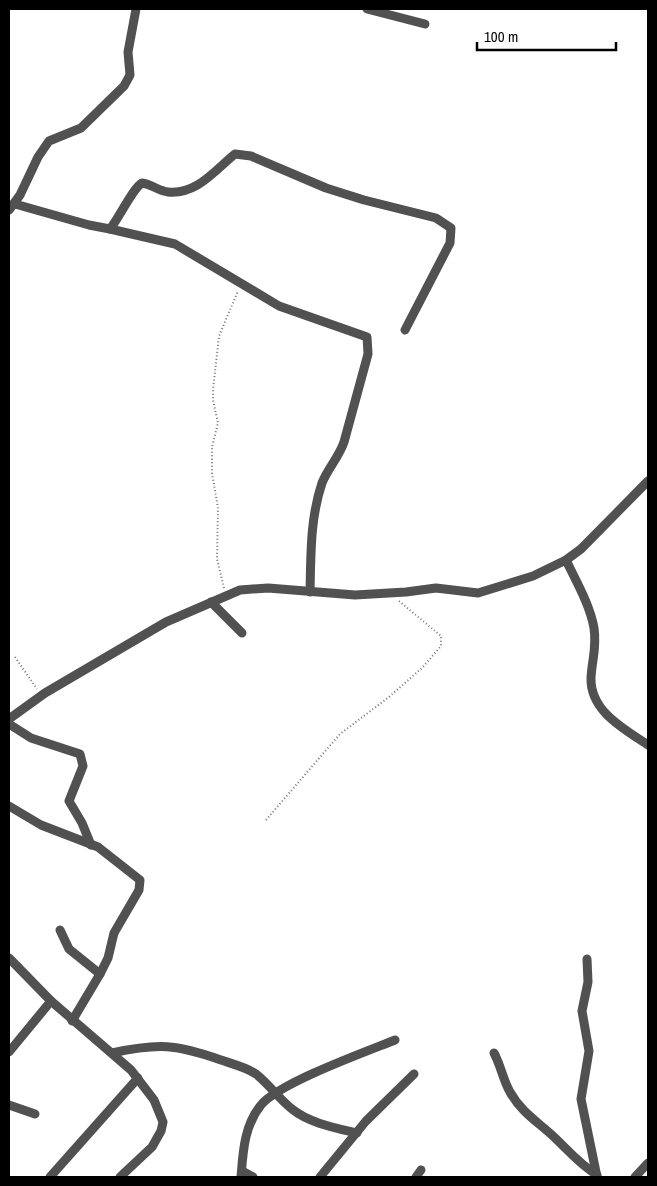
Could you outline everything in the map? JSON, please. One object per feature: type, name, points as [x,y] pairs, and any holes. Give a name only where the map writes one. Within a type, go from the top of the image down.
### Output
[{"type":"street","points":[[136,9],[128,52],[130,69],[128,80],[117,94],[81,128],[49,141],[38,157],[12,207],[175,244],[290,311],[367,337],[369,341],[368,354],[344,442],[341,451],[327,471],[314,512],[310,535],[310,592]]},
{"type":"street","points":[[367,9],[425,24]]},
{"type":"street","points":[[110,229],[123,212],[138,186],[146,184],[167,192],[187,190],[198,186],[235,154],[239,153],[263,160],[281,170],[326,188],[364,200],[436,218],[451,228],[450,242],[405,330]]},
{"type":"street","points":[[9,719],[41,695],[166,622],[227,595],[252,588],[355,595],[436,588],[478,593],[533,576],[566,560],[596,535],[648,481]]},
{"type":"street","points":[[566,560],[594,626],[595,651],[591,676],[592,690],[599,705],[607,715],[648,745]]},
{"type":"street","points":[[211,602],[242,632]]},
{"type":"street","points":[[9,724],[31,738],[73,749],[80,754],[83,766],[69,801],[82,823],[90,845]]},
{"type":"street","points":[[9,806],[41,825],[90,845],[121,864],[140,880],[140,885],[114,933],[108,958],[72,1021]]},
{"type":"street","points":[[60,930],[69,949],[100,974]]},
{"type":"street","points":[[9,958],[72,1021],[112,1053],[138,1078],[154,1100],[163,1122],[161,1131],[152,1147],[120,1177]]},
{"type":"street","points":[[587,960],[588,982],[582,1011],[589,1051],[581,1098],[597,1176]]},
{"type":"street","points":[[9,1052],[51,1001]]},
{"type":"street","points":[[253,1177],[241,1174],[250,1122],[262,1104],[276,1093],[395,1040]]},
{"type":"street","points":[[112,1053],[146,1046],[177,1046],[255,1074],[292,1110],[333,1127],[357,1133]]},
{"type":"street","points":[[494,1053],[500,1064],[505,1083],[518,1105],[553,1136],[580,1164],[597,1176]]},
{"type":"street","points":[[320,1177],[357,1133],[414,1074]]},
{"type":"street","points":[[50,1177],[138,1078]]},
{"type":"street","points":[[9,1105],[34,1114]]},
{"type":"street","points":[[635,1177],[648,1163]]},
{"type":"path","points":[[227,595],[222,584],[216,559],[218,508],[211,458],[218,423],[213,395],[219,336],[242,283]]},
{"type":"path","points":[[266,820],[340,734],[389,697],[423,667],[441,646],[441,636],[435,629],[389,593]]},
{"type":"path","points":[[15,657],[41,695]]}]
